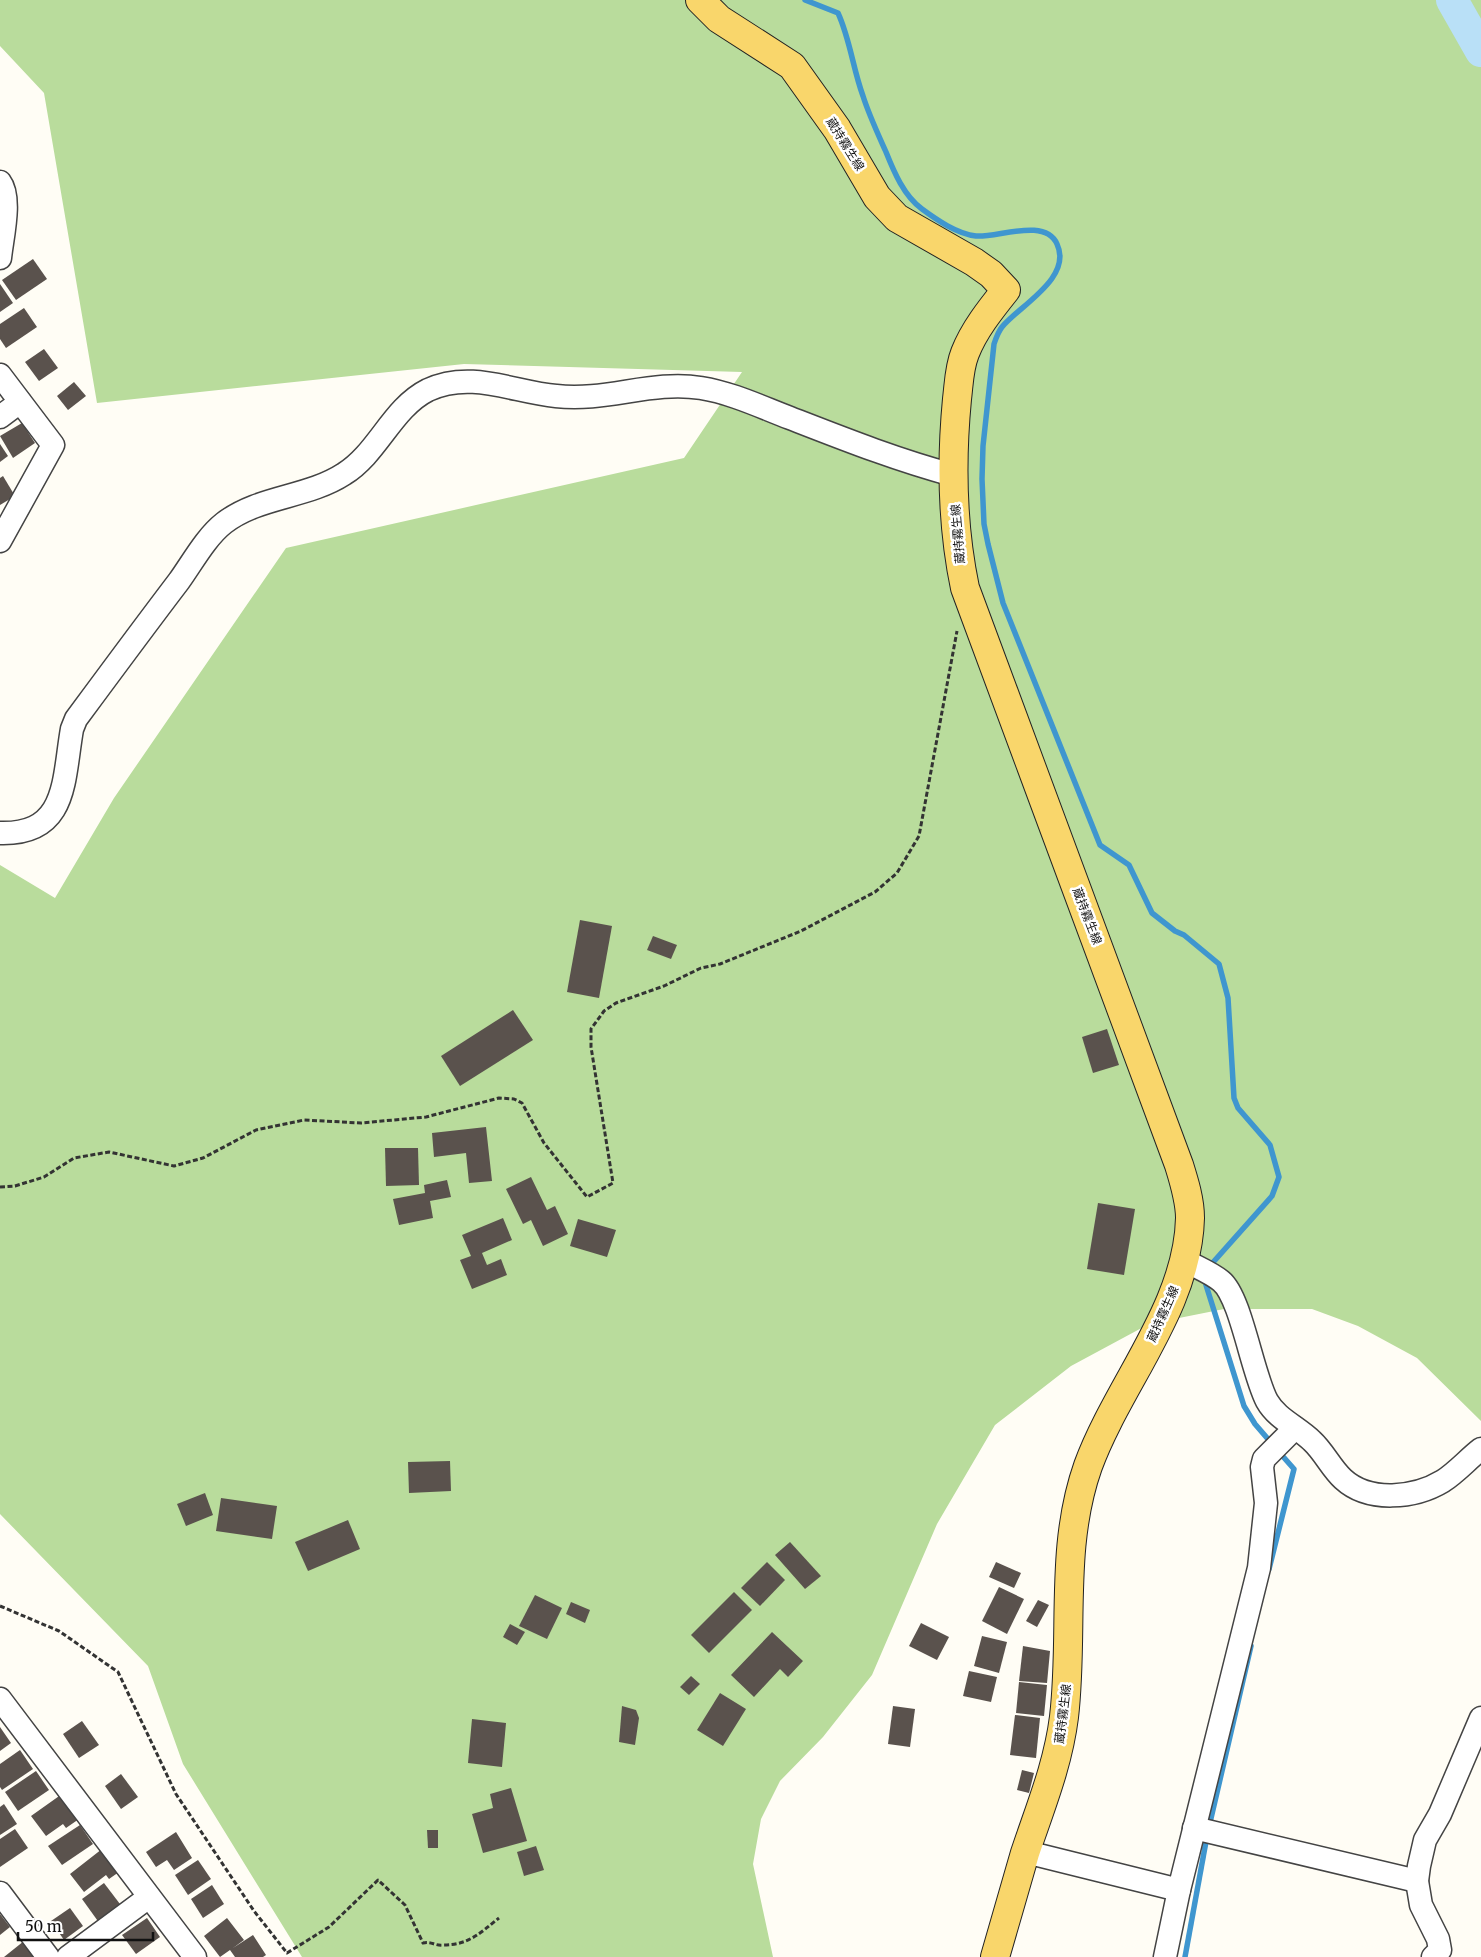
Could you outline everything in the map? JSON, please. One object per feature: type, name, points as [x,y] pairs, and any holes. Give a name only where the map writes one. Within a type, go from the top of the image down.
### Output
[{"type":"main road","name":"蔵持霧生線","points":[[700,0],[719,19],[792,66],[837,129],[877,197],[897,218],[974,262],[991,274],[1006,290],[981,322],[964,355],[960,370],[954,432],[953,475],[958,552],[965,588],[1179,1165],[1190,1216],[1189,1263],[1142,1360],[1103,1430],[1088,1467],[1074,1521],[1069,1565],[1067,1678],[1062,1726],[1051,1780],[1026,1852],[995,1957]]},
{"type":"street","points":[[0,182],[3,186],[6,202],[0,258]]},
{"type":"street","points":[[0,375],[52,445],[0,541]]},
{"type":"street","points":[[0,833],[33,829],[50,817],[60,799],[72,729],[76,719],[216,530],[251,507],[329,483],[350,470],[360,463],[408,404],[431,389],[458,382],[473,381],[540,394],[577,398],[611,395],[663,386],[705,388],[918,465],[953,475]]},
{"type":"street","points":[[0,417],[20,402]]},
{"type":"street","points":[[1189,1263],[1220,1281],[1232,1298],[1254,1368],[1268,1403],[1290,1432],[1312,1441],[1351,1486],[1370,1495],[1400,1494],[1436,1484],[1481,1449]]},
{"type":"street","points":[[1165,1957],[1179,1890],[1204,1830],[1259,1568],[1266,1503],[1262,1467],[1268,1452],[1290,1432]]},
{"type":"street","points":[[0,1700],[195,1957]]},
{"type":"street","points":[[1433,1957],[1440,1950],[1438,1939],[1421,1905],[1418,1881],[1425,1840],[1440,1814],[1481,1718]]},
{"type":"street","points":[[1204,1830],[1418,1881]]},
{"type":"street","points":[[1026,1852],[1179,1890]]},
{"type":"street","points":[[0,1893],[48,1957]]},
{"type":"street","points":[[68,1957],[149,1897]]},
{"type":"path","points":[[0,1188],[44,1177],[74,1158],[109,1152],[174,1166],[203,1158],[256,1130],[275,1126],[304,1120],[361,1123],[426,1117],[499,1098],[514,1099],[522,1103],[544,1143],[587,1197],[613,1183],[591,1047],[590,1029],[604,1011],[616,1003],[664,986],[702,968],[720,964],[801,931],[874,892],[897,873],[920,836],[958,626]]},
{"type":"path","points":[[0,1606],[59,1631],[118,1672],[176,1794],[254,1911],[287,1954],[328,1927],[378,1880],[405,1905],[423,1942],[430,1941],[441,1946],[476,1938],[499,1918]]},
{"type":"green space","points":[[0,0],[1481,0],[1481,1421],[1417,1358],[1358,1326],[1312,1309],[1224,1309],[1149,1324],[1071,1366],[995,1425],[937,1524],[872,1675],[823,1737],[780,1781],[761,1819],[753,1864],[773,1957],[302,1957],[183,1764],[148,1666],[0,1514],[0,865],[55,898],[114,798],[286,548],[684,458],[742,372],[464,364],[97,403],[44,93],[0,46]]},
{"type":"building","points":[[33,259],[47,279],[16,300],[2,280]]},
{"type":"building","points":[[0,284],[13,303],[0,312]]},
{"type":"building","points":[[24,308],[37,327],[6,348],[0,339],[0,324]]},
{"type":"building","points":[[44,349],[58,368],[39,381],[25,362]]},
{"type":"building","points":[[74,382],[86,396],[68,410],[57,396]]},
{"type":"building","points":[[22,423],[35,443],[13,458],[0,436]]},
{"type":"building","points":[[0,444],[8,456],[0,462]]},
{"type":"building","points":[[3,476],[15,496],[0,505],[0,478]]},
{"type":"building","points":[[580,920],[612,926],[599,998],[567,992]]},
{"type":"building","points":[[653,936],[677,945],[671,959],[647,950]]},
{"type":"building","points":[[513,1010],[533,1040],[460,1086],[441,1056]]},
{"type":"building","points":[[1107,1029],[1119,1065],[1093,1073],[1082,1037]]},
{"type":"building","points":[[486,1127],[492,1181],[469,1183],[466,1153],[434,1157],[432,1133]]},
{"type":"building","points":[[385,1148],[418,1148],[419,1185],[386,1186]]},
{"type":"building","points":[[531,1177],[547,1210],[555,1206],[568,1234],[543,1246],[531,1220],[523,1224],[506,1189]]},
{"type":"building","points":[[447,1180],[451,1197],[430,1201],[433,1218],[399,1225],[393,1199],[425,1193],[424,1185]]},
{"type":"building","points":[[1098,1203],[1135,1209],[1124,1275],[1087,1269]]},
{"type":"building","points":[[503,1218],[512,1240],[482,1253],[487,1265],[501,1259],[507,1275],[472,1289],[460,1260],[471,1256],[462,1235]]},
{"type":"building","points":[[578,1219],[616,1230],[607,1257],[570,1246]]},
{"type":"building","points":[[450,1461],[451,1491],[409,1493],[408,1462]]},
{"type":"building","points":[[205,1493],[213,1515],[186,1526],[177,1504]]},
{"type":"building","points":[[221,1498],[277,1506],[272,1539],[216,1531]]},
{"type":"building","points":[[348,1520],[360,1549],[308,1571],[295,1542]]},
{"type":"building","points":[[790,1542],[821,1576],[805,1589],[775,1555]]},
{"type":"building","points":[[767,1562],[785,1580],[760,1606],[741,1588]]},
{"type":"building","points":[[996,1562],[1021,1573],[1014,1588],[989,1577]]},
{"type":"building","points":[[999,1587],[1024,1599],[1007,1634],[982,1621]]},
{"type":"building","points":[[734,1592],[752,1610],[709,1653],[691,1635]]},
{"type":"building","points":[[535,1595],[562,1608],[547,1639],[519,1626]]},
{"type":"building","points":[[1038,1600],[1049,1605],[1037,1627],[1026,1621]]},
{"type":"building","points":[[571,1602],[590,1610],[585,1623],[566,1614]]},
{"type":"building","points":[[921,1623],[949,1637],[937,1660],[909,1646]]},
{"type":"building","points":[[510,1624],[525,1632],[517,1645],[503,1637]]},
{"type":"building","points":[[772,1632],[803,1661],[788,1677],[780,1669],[754,1697],[731,1675]]},
{"type":"building","points":[[982,1636],[1007,1642],[999,1673],[974,1666]]},
{"type":"building","points":[[1023,1646],[1050,1651],[1047,1683],[1019,1681]]},
{"type":"building","points":[[969,1671],[997,1677],[991,1702],[963,1696]]},
{"type":"building","points":[[691,1676],[700,1684],[689,1695],[680,1687]]},
{"type":"building","points":[[1019,1682],[1047,1685],[1044,1716],[1016,1713]]},
{"type":"building","points":[[720,1693],[746,1709],[723,1746],[697,1730]]},
{"type":"building","points":[[622,1706],[636,1710],[639,1718],[635,1745],[619,1742]]},
{"type":"building","points":[[893,1706],[915,1709],[910,1747],[888,1744]]},
{"type":"building","points":[[1015,1715],[1040,1718],[1036,1758],[1010,1755]]},
{"type":"building","points":[[472,1719],[506,1723],[502,1767],[468,1763]]},
{"type":"building","points":[[82,1721],[99,1745],[79,1758],[63,1734]]},
{"type":"building","points":[[0,1727],[11,1743],[0,1751]]},
{"type":"building","points":[[20,1750],[33,1769],[2,1790],[0,1787],[0,1764]]},
{"type":"building","points":[[1022,1770],[1034,1773],[1029,1793],[1017,1790]]},
{"type":"building","points":[[36,1771],[49,1790],[18,1811],[5,1792]]},
{"type":"building","points":[[121,1774],[138,1797],[121,1809],[105,1786]]},
{"type":"building","points":[[511,1788],[527,1841],[483,1853],[472,1814],[493,1808],[490,1794]]},
{"type":"building","points":[[62,1794],[79,1819],[66,1828],[63,1824],[46,1836],[31,1816]]},
{"type":"building","points":[[4,1804],[17,1824],[0,1835],[0,1807]]},
{"type":"building","points":[[80,1825],[93,1844],[62,1865],[48,1846]]},
{"type":"building","points":[[15,1829],[28,1848],[0,1867],[0,1839]]},
{"type":"building","points":[[427,1830],[438,1830],[438,1848],[428,1848]]},
{"type":"building","points":[[176,1832],[192,1858],[174,1870],[167,1860],[156,1867],[146,1852]]},
{"type":"building","points":[[536,1846],[544,1870],[524,1876],[517,1852]]},
{"type":"building","points":[[102,1849],[119,1872],[109,1879],[106,1875],[84,1892],[70,1874]]},
{"type":"building","points":[[198,1860],[211,1879],[188,1895],[175,1875]]},
{"type":"building","points":[[104,1883],[123,1908],[100,1924],[82,1899]]},
{"type":"building","points":[[212,1885],[224,1904],[203,1918],[191,1899]]},
{"type":"building","points":[[70,1908],[83,1926],[64,1940],[51,1921]]},
{"type":"building","points":[[0,1914],[10,1927],[0,1935]]},
{"type":"building","points":[[147,1918],[160,1937],[136,1954],[122,1935]]},
{"type":"building","points":[[227,1918],[244,1940],[233,1948],[253,1935],[266,1955],[263,1957],[235,1957],[230,1950],[220,1957],[204,1936]]},
{"type":"building","points":[[24,1941],[37,1957],[4,1957]]},
{"type":"waterway","points":[[805,0],[838,13],[846,33],[860,86],[871,117],[896,175],[905,191],[916,204],[948,226],[969,235],[985,236],[1032,230],[1051,236],[1057,244],[1060,256],[1058,268],[1051,280],[1002,327],[994,344],[983,446],[984,524],[1003,603],[1100,845],[1129,865],[1152,913],[1175,931],[1184,935],[1219,964],[1228,998],[1234,1098],[1238,1108],[1270,1145],[1279,1177],[1272,1196],[1208,1268]]},
{"type":"waterway","points":[[1452,0],[1481,51]]},
{"type":"waterway","points":[[1207,1277],[1206,1285],[1244,1406],[1255,1424],[1273,1445]]},
{"type":"waterway","points":[[1269,1569],[1294,1469],[1279,1452]]},
{"type":"waterway","points":[[1209,1827],[1251,1646]]},
{"type":"waterway","points":[[1185,1957],[1207,1836]]}]
